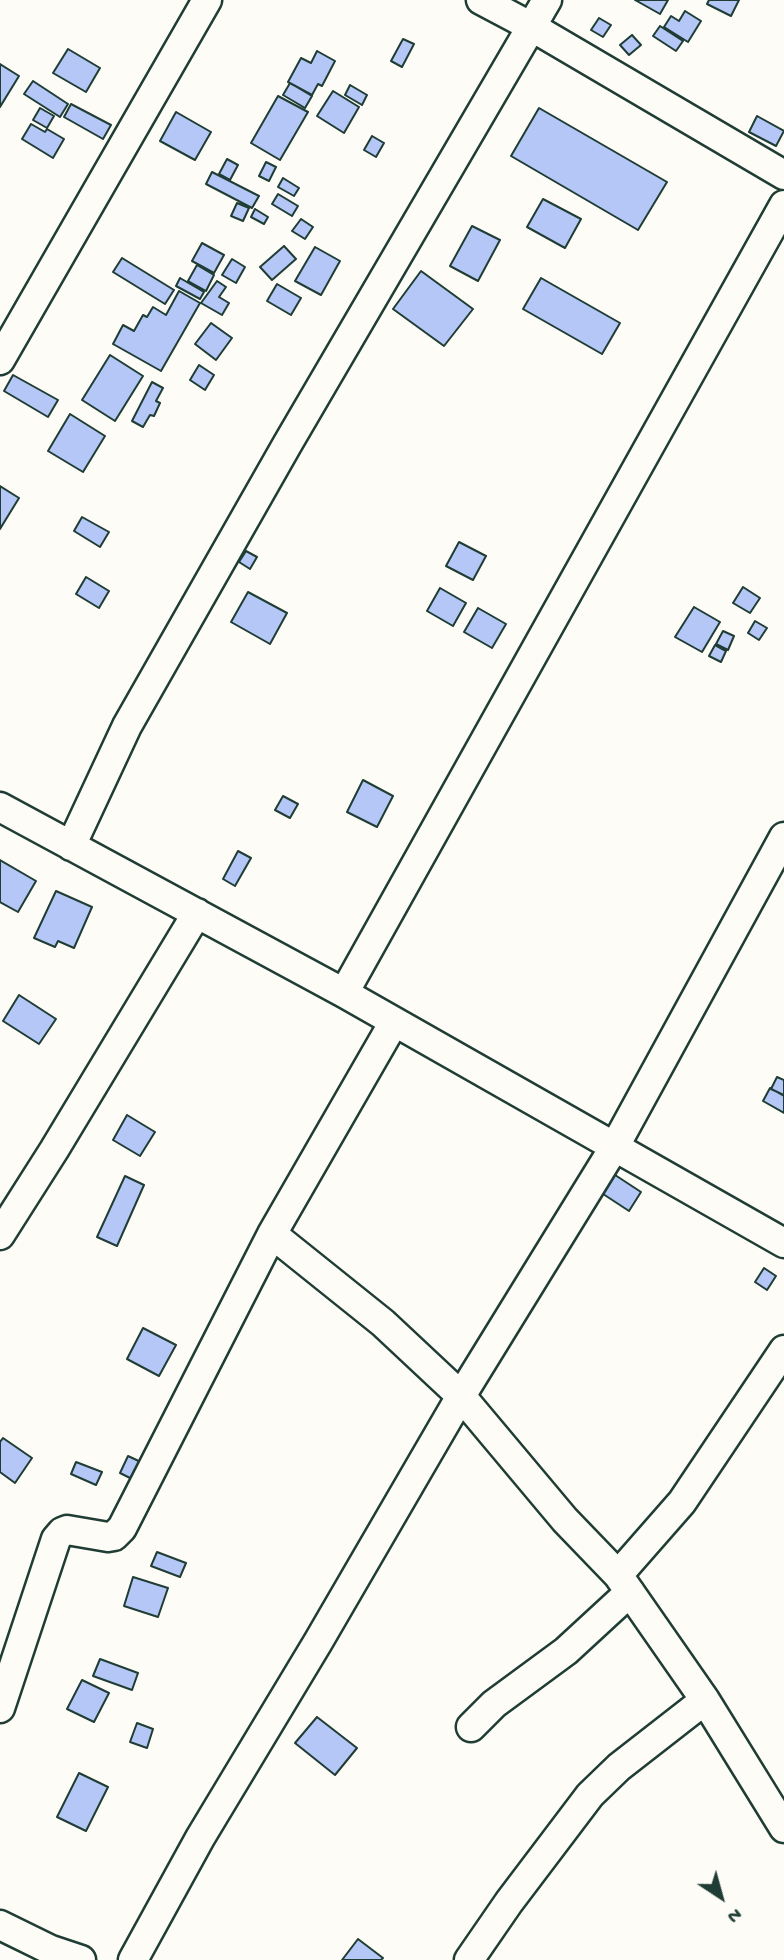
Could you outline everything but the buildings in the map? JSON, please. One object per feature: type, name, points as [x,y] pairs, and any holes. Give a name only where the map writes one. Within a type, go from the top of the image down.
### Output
[{"type":"street","points":[[0,360],[207,0]]},
{"type":"street","points":[[481,0],[784,174]]},
{"type":"street","points":[[71,846],[140,702],[547,0]]},
{"type":"street","points":[[344,993],[784,205]]},
{"type":"street","points":[[0,807],[344,993],[784,1243]]},
{"type":"street","points":[[133,1960],[200,1838],[461,1396],[615,1146],[784,837]]},
{"type":"street","points":[[0,1235],[197,913]]},
{"type":"street","points":[[0,1708],[56,1539],[67,1530],[108,1537],[114,1536],[122,1528],[272,1234],[394,1022]]},
{"type":"street","points":[[272,1234],[383,1323],[461,1396],[565,1520],[624,1584],[705,1699],[784,1828]]},
{"type":"street","points":[[471,1727],[494,1704],[566,1651],[624,1584],[784,1350]]},
{"type":"street","points":[[469,1960],[590,1795],[619,1767],[705,1699]]},
{"type":"street","points":[[0,1925],[51,1950],[81,1960]]}]
